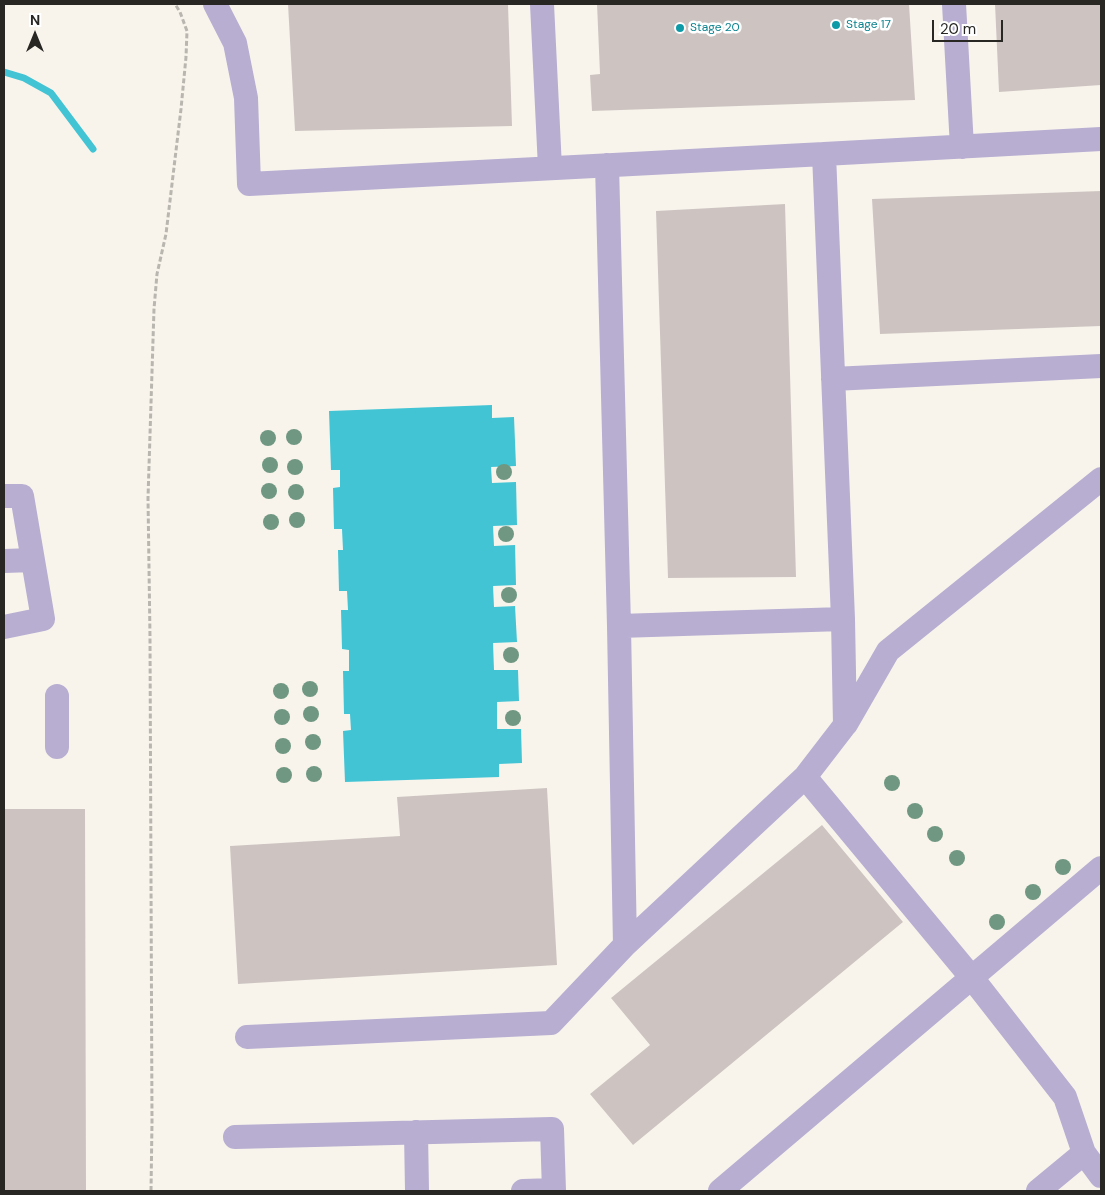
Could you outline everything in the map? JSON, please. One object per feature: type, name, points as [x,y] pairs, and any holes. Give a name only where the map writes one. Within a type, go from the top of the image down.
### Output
[{"type":"lane","points":[[215,4],[235,43],[246,98],[249,184],[1101,139]]},
{"type":"lane","points":[[542,4],[550,168]]},
{"type":"lane","points":[[954,4],[962,147]]},
{"type":"lane","points":[[824,154],[844,619],[845,726]]},
{"type":"lane","points":[[607,165],[619,626],[624,945]]},
{"type":"lane","points":[[833,379],[1101,366]]},
{"type":"lane","points":[[247,1037],[551,1023],[624,945],[805,777],[845,726],[888,651],[1101,479]]},
{"type":"lane","points":[[4,496],[22,496],[43,619],[4,627]]},
{"type":"lane","points":[[4,561],[33,560]]},
{"type":"lane","points":[[619,626],[844,619]]},
{"type":"lane","points":[[57,696],[57,747]]},
{"type":"lane","points":[[805,777],[972,978],[1065,1097],[1084,1153],[1101,1176]]},
{"type":"lane","points":[[720,1191],[1101,868]]},
{"type":"lane","points":[[235,1137],[552,1129],[554,1191],[523,1191]]},
{"type":"lane","points":[[416,1132],[417,1191]]},
{"type":"lane","points":[[1038,1191],[1084,1153]]},
{"type":"path","points":[[151,1191],[148,498],[154,309],[157,274],[167,225],[181,109],[187,31],[175,4]]},
{"type":"water","points":[[492,405],[492,418],[514,417],[516,466],[491,467],[492,483],[516,482],[517,525],[493,526],[494,546],[515,545],[516,585],[493,586],[494,607],[515,606],[517,642],[493,643],[494,670],[518,670],[519,701],[497,702],[497,729],[521,729],[522,763],[499,764],[499,777],[345,782],[343,731],[351,730],[350,714],[344,714],[343,671],[349,671],[349,650],[342,649],[341,610],[348,610],[347,591],[339,591],[338,550],[343,550],[342,529],[334,529],[333,488],[340,487],[340,470],[331,470],[329,411]]},
{"type":"building","points":[[288,4],[508,4],[512,126],[295,131]]},
{"type":"building","points":[[597,4],[909,4],[915,100],[592,111],[590,75],[600,74]]},
{"type":"building","points":[[995,4],[1101,4],[1101,85],[999,92]]},
{"type":"building","points":[[1101,191],[1101,326],[880,334],[872,199]]},
{"type":"building","points":[[785,204],[796,577],[668,578],[656,211]]},
{"type":"building","points":[[547,788],[557,965],[238,984],[230,846],[400,836],[397,797]]},
{"type":"building","points":[[4,809],[85,809],[86,1191],[4,1191]]},
{"type":"building","points":[[822,825],[903,922],[633,1145],[590,1094],[650,1045],[611,998]]},
{"type":"waterway","points":[[4,72],[24,78],[51,93],[93,149]]},
{"type":"place","name":"Stage 17","points":[[836,25]]},
{"type":"place","name":"Stage 20","points":[[680,28]]}]
